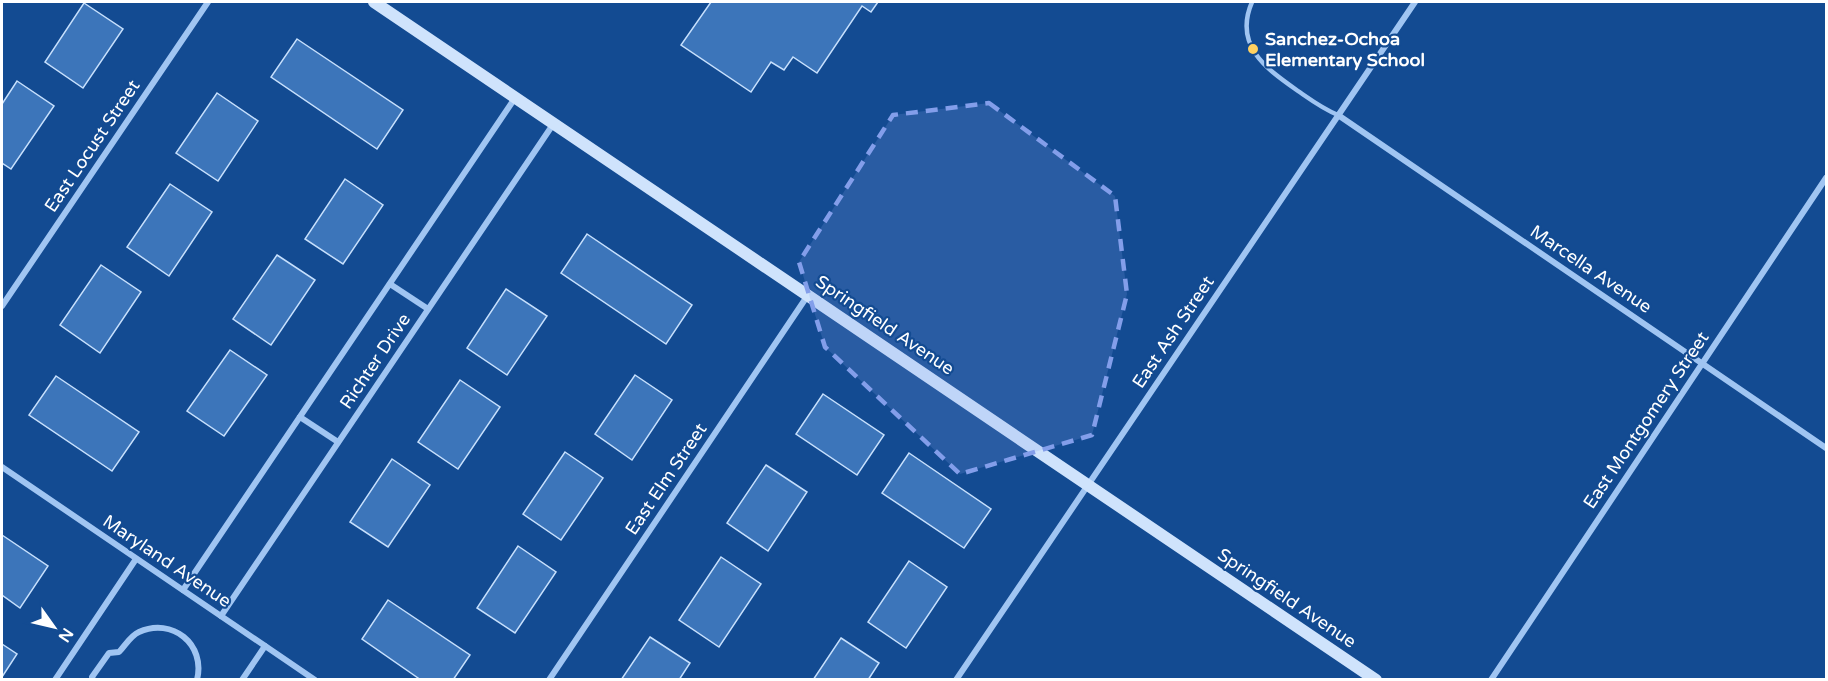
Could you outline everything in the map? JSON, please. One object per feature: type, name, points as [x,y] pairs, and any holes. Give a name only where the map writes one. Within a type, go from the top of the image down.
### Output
[{"type":"main road","name":"Springfield Avenue","points":[[374,2],[1376,680]]},
{"type":"street","name":"East Locust Street","points":[[2,306],[208,2]]},
{"type":"street","name":"East Ash Street","points":[[956,680],[1415,2]]},
{"type":"street","name":"Richter Drive","points":[[183,590],[516,97]]},
{"type":"street","name":"Marcella Avenue","points":[[1338,115],[1827,448]]},
{"type":"street","name":"Richter Drive","points":[[221,616],[554,123]]},
{"type":"street","name":"East Montgomery Street","points":[[1491,680],[1827,178]]},
{"type":"street","points":[[390,284],[428,309]]},
{"type":"street","name":"East Elm Street","points":[[549,680],[808,295]]},
{"type":"street","points":[[300,417],[338,442]]},
{"type":"street","name":"Maryland Avenue","points":[[2,467],[315,680]]},
{"type":"street","points":[[55,680],[136,559]]},
{"type":"street","points":[[93,680],[92,677],[107,654],[119,652],[136,633],[156,627],[172,629],[190,641],[197,655],[199,672],[197,680]]},
{"type":"street","points":[[243,680],[265,646]]},
{"type":"lane","points":[[1252,2],[1247,21],[1249,36],[1262,64],[1325,110],[1338,115]]},
{"type":"highlighted area","points":[[989,103],[1115,196],[1127,294],[1092,435],[960,474],[825,347],[799,262],[893,115]]},
{"type":"building","points":[[711,2],[878,2],[871,12],[862,6],[817,73],[793,57],[784,70],[771,62],[751,92],[681,45]]},
{"type":"building","points":[[84,3],[123,29],[83,88],[45,62]]},
{"type":"building","points":[[297,39],[403,110],[377,149],[271,77]]},
{"type":"building","points":[[17,81],[54,106],[11,169],[2,163],[2,104]]},
{"type":"building","points":[[217,93],[258,121],[218,181],[176,153]]},
{"type":"building","points":[[345,179],[383,205],[343,264],[305,239]]},
{"type":"building","points":[[170,184],[212,212],[169,276],[127,247]]},
{"type":"building","points":[[587,234],[692,305],[666,344],[561,273]]},
{"type":"building","points":[[277,255],[315,280],[271,345],[233,319]]},
{"type":"building","points":[[101,265],[141,292],[100,353],[60,325]]},
{"type":"building","points":[[506,289],[547,316],[507,375],[467,348]]},
{"type":"building","points":[[230,350],[267,375],[224,436],[187,411]]},
{"type":"building","points":[[635,375],[672,400],[632,460],[595,434]]},
{"type":"building","points":[[56,376],[139,432],[112,471],[29,415]]},
{"type":"building","points":[[460,380],[500,407],[458,469],[418,442]]},
{"type":"building","points":[[823,394],[884,435],[857,475],[796,434]]},
{"type":"building","points":[[565,452],[603,478],[561,540],[523,514]]},
{"type":"building","points":[[909,453],[991,509],[964,548],[882,493]]},
{"type":"building","points":[[392,459],[430,485],[388,547],[350,522]]},
{"type":"building","points":[[766,465],[807,492],[768,551],[727,523]]},
{"type":"building","points":[[2,535],[48,566],[20,608],[2,595]]},
{"type":"building","points":[[518,546],[556,572],[515,633],[477,608]]},
{"type":"building","points":[[721,557],[761,584],[719,647],[679,620]]},
{"type":"building","points":[[909,561],[947,587],[906,648],[868,622]]},
{"type":"building","points":[[388,600],[470,655],[453,680],[421,680],[362,639]]},
{"type":"building","points":[[650,637],[690,663],[679,680],[621,680]]},
{"type":"building","points":[[841,638],[879,663],[868,680],[813,680]]},
{"type":"building","points":[[2,644],[17,654],[2,677]]},
{"type":"place","name":"Sanchez-Ochoa Elementary School","points":[[1253,49]]}]
